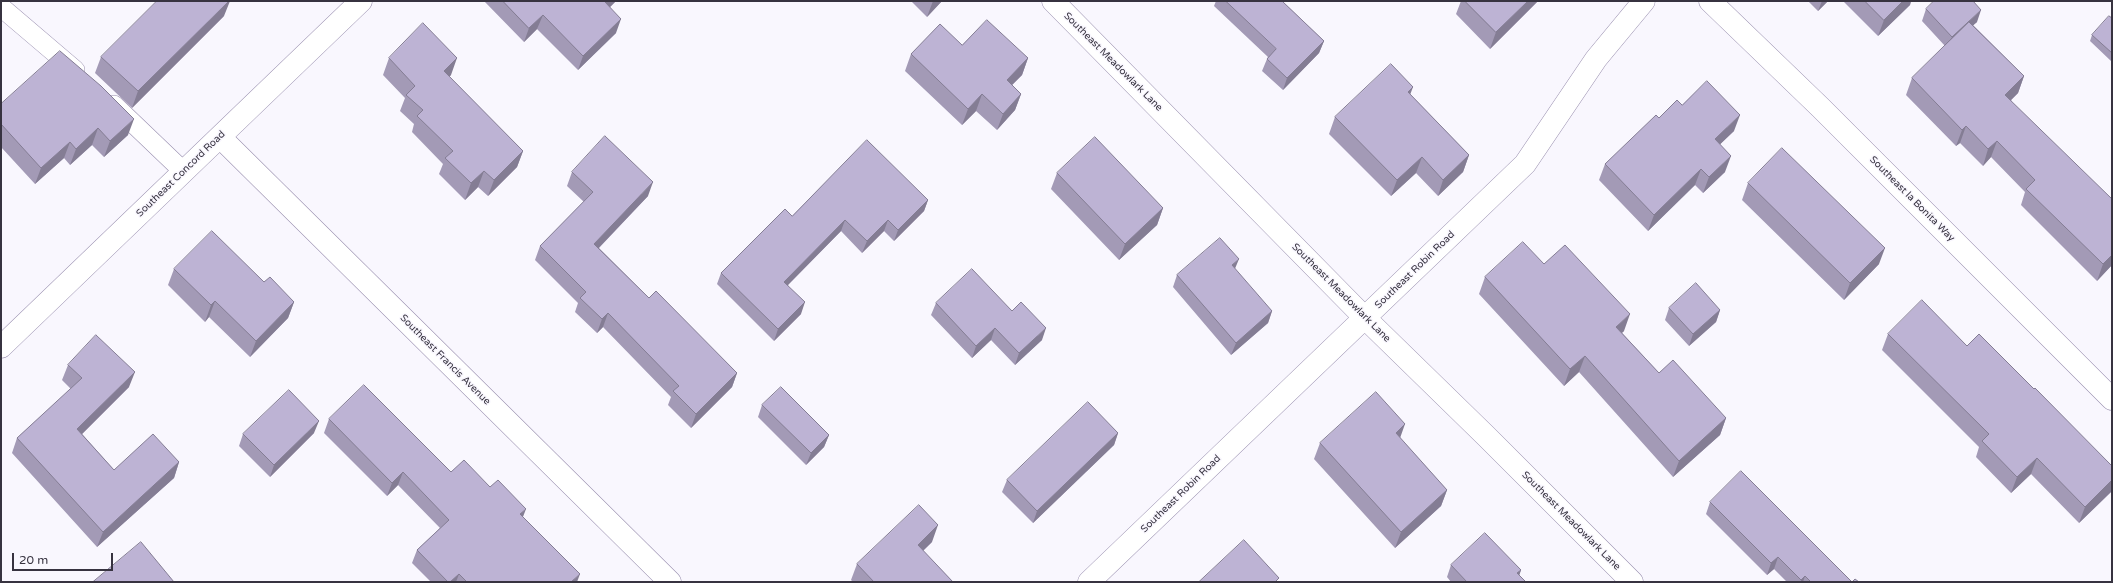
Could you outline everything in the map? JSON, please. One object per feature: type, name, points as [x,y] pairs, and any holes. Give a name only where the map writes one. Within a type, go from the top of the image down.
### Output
[{"type":"street","name":"Southeast Concord Road","points":[[1,347],[361,1]]},
{"type":"street","name":"Southeast Meadowlark Lane","points":[[1053,1],[1365,318],[1632,582]]},
{"type":"street","name":"Southeast Robin Road","points":[[1089,582],[1525,164],[1596,59],[1644,1]]},
{"type":"street","name":"Southeast la Bonita Way","points":[[1710,1],[1821,108],[2112,399]]},
{"type":"street","name":"Southeast Francis Avenue","points":[[220,138],[670,582]]},
{"type":"lane","points":[[1,6],[96,89],[184,172]]},
{"type":"building","points":[[157,1],[229,1],[138,91],[101,57]]},
{"type":"building","points":[[503,1],[606,1],[605,2],[621,19],[583,56],[543,15],[529,28]]},
{"type":"building","points":[[1226,1],[1282,1],[1324,41],[1287,78],[1267,59],[1276,49]]},
{"type":"building","points":[[1465,1],[1528,1],[1496,32]]},
{"type":"building","points":[[1865,1],[1903,1],[1884,20]]},
{"type":"building","points":[[1934,1],[1973,1],[1981,10],[1952,37],[1926,9]]},
{"type":"building","points":[[2109,16],[2112,18],[2112,53],[2092,35]]},
{"type":"building","points":[[987,20],[1028,58],[1007,80],[1021,94],[1003,114],[982,94],[968,109],[911,54],[940,24],[962,45]]},
{"type":"building","points":[[1969,22],[2024,76],[2005,95],[2112,199],[2112,255],[2103,264],[2026,189],[2035,180],[1997,141],[1988,149],[1966,126],[1962,130],[1912,78]]},
{"type":"building","points":[[423,23],[457,58],[444,71],[523,151],[494,180],[484,171],[471,183],[445,158],[453,151],[417,116],[423,110],[406,95],[415,86],[389,58]]},
{"type":"building","points":[[60,51],[101,86],[134,119],[110,141],[98,128],[76,149],[70,142],[41,168],[1,124],[1,104]]},
{"type":"building","points":[[1391,64],[1413,87],[1408,92],[1469,155],[1443,180],[1422,157],[1397,180],[1335,117]]},
{"type":"building","points":[[1707,81],[1740,115],[1715,139],[1731,156],[1709,177],[1701,169],[1654,215],[1605,164],[1656,115],[1659,118],[1677,100],[1682,105]]},
{"type":"building","points":[[605,136],[653,182],[594,244],[649,298],[656,291],[737,373],[696,414],[673,391],[679,386],[608,313],[602,319],[580,298],[586,292],[540,246],[593,192],[572,172]]},
{"type":"building","points":[[1095,137],[1163,208],[1125,244],[1057,173]]},
{"type":"building","points":[[867,140],[928,200],[898,230],[888,220],[867,241],[845,220],[784,282],[805,302],[778,329],[721,273],[785,209],[792,216]]},
{"type":"building","points":[[1782,148],[1885,248],[1850,283],[1748,183]]},
{"type":"building","points":[[212,231],[264,282],[270,277],[294,302],[256,341],[215,301],[211,305],[174,269]]},
{"type":"building","points":[[1220,238],[1239,259],[1232,265],[1272,311],[1236,343],[1177,275]]},
{"type":"building","points":[[1523,242],[1544,264],[1565,245],[1630,314],[1616,327],[1659,373],[1673,360],[1726,418],[1679,461],[1585,356],[1570,369],[1485,277]]},
{"type":"building","points":[[972,269],[1012,311],[1021,302],[1046,328],[1019,353],[995,328],[976,346],[936,303]]},
{"type":"building","points":[[1696,283],[1720,310],[1693,334],[1669,308]]},
{"type":"building","points":[[1922,300],[1967,346],[1979,334],[2112,466],[2112,480],[2085,507],[2037,458],[2017,477],[1982,441],[1989,434],[1888,334]]},
{"type":"building","points":[[96,335],[135,372],[77,429],[114,470],[153,434],[179,462],[103,532],[17,438],[82,378],[68,365]]},
{"type":"building","points":[[364,385],[451,472],[464,460],[490,487],[498,480],[526,509],[520,514],[580,574],[571,582],[467,582],[459,574],[448,582],[417,550],[449,520],[403,472],[392,483],[329,419]]},
{"type":"building","points":[[781,387],[829,435],[811,453],[762,405]]},
{"type":"building","points":[[289,390],[319,421],[274,465],[243,434]]},
{"type":"building","points":[[1376,392],[1405,424],[1396,433],[1447,490],[1401,532],[1320,443]]},
{"type":"building","points":[[1088,402],[1118,433],[1037,511],[1007,480]]},
{"type":"building","points":[[1741,471],[1852,582],[1811,582],[1805,576],[1801,580],[1778,557],[1771,563],[1710,502]]},
{"type":"building","points":[[919,505],[938,525],[918,545],[953,582],[874,582],[857,564]]},
{"type":"building","points":[[1485,533],[1521,570],[1517,573],[1526,582],[1467,582],[1451,565]]},
{"type":"building","points":[[1244,540],[1279,578],[1275,582],[1199,582]]},
{"type":"building","points":[[141,542],[174,582],[93,582]]},
{"type":"building","points":[[1855,579],[1859,582],[1852,582]]}]
